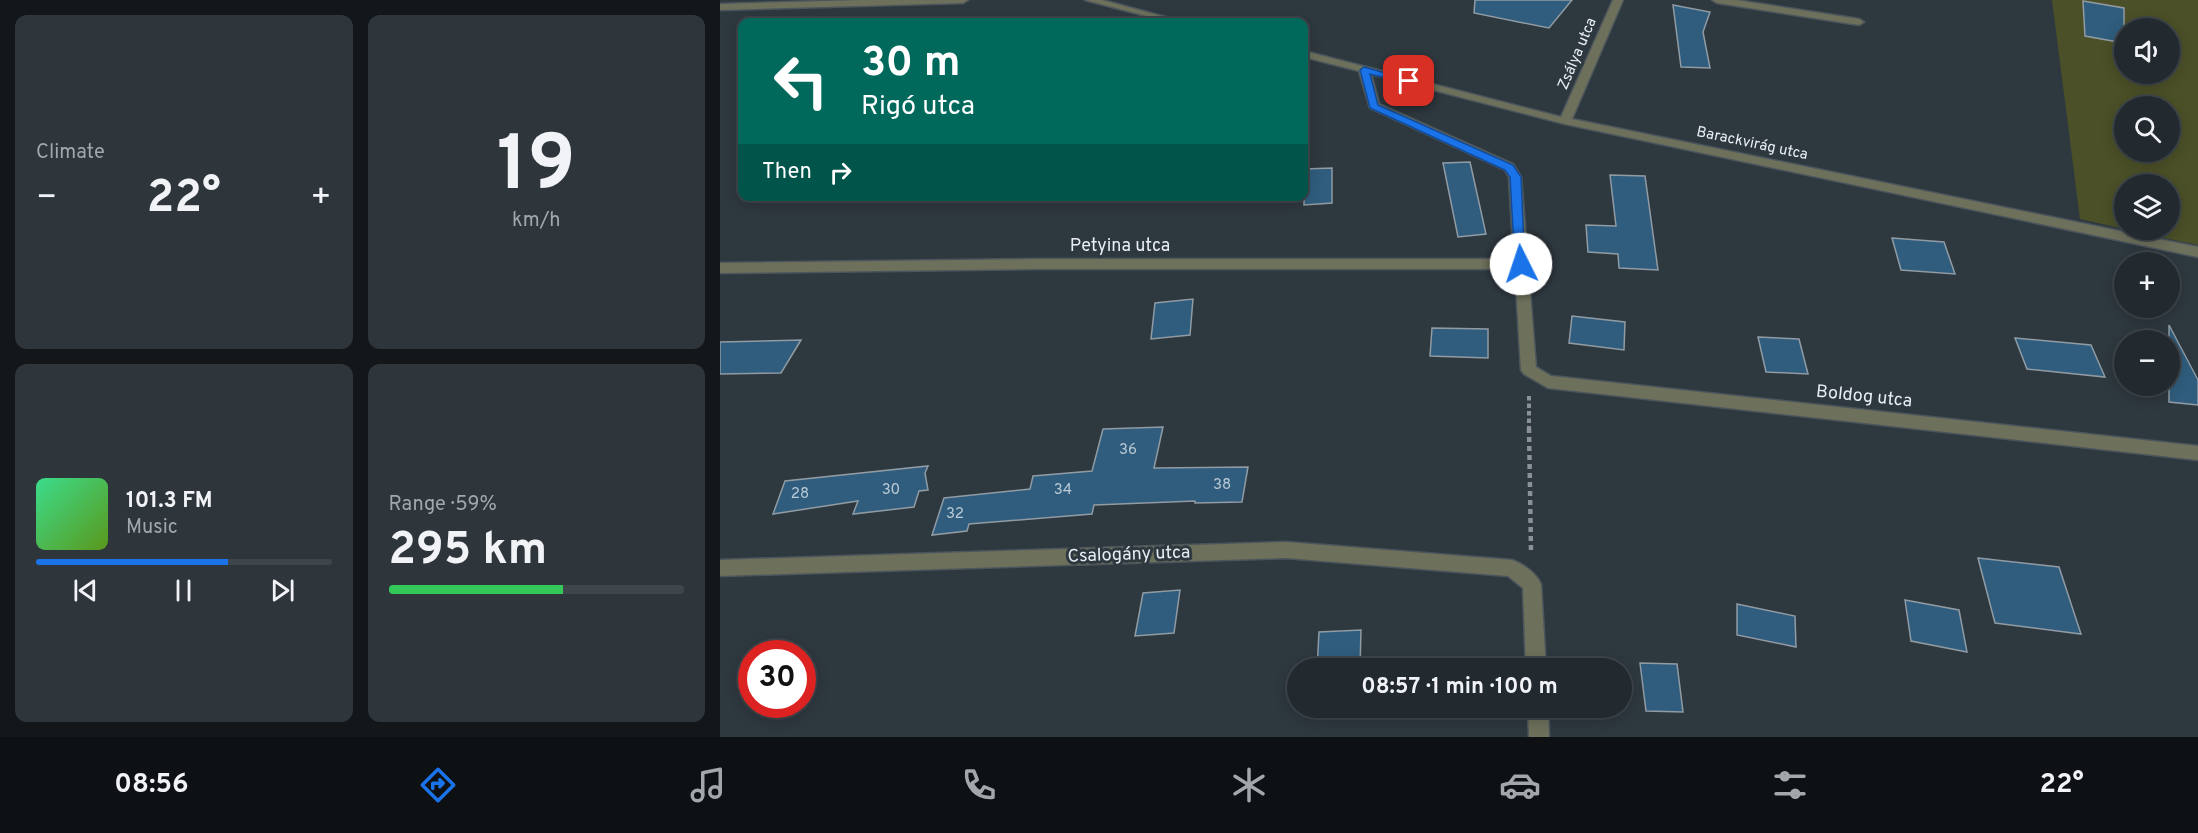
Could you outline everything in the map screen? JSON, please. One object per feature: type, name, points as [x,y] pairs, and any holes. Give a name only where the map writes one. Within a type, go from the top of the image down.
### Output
[{"type":"street","points":[[720,7],[963,0]]},
{"type":"street","points":[[1090,0],[1164,18]]},
{"type":"street","name":"Zsálya utca","points":[[1565,121],[1617,0]]},
{"type":"street","points":[[1717,0],[1859,22]]},
{"type":"street","name":"Barackvirág utca","points":[[1308,55],[1565,121],[2198,252]]},
{"type":"street","points":[[1364,70],[1374,106],[1509,167],[1515,177],[1529,370]]},
{"type":"street","name":"Petyina utca","points":[[720,268],[1035,264],[1521,264]]},
{"type":"street","name":"Boldog utca","points":[[1529,370],[1548,382],[2198,453]]},
{"type":"street","name":"Csalogány utca","points":[[720,567],[1286,550],[1512,568],[1532,584]]},
{"type":"street","points":[[1532,584],[1535,658]]},
{"type":"street","points":[[1538,718],[1539,737]]},
{"type":"path","points":[[1529,370],[1532,584]]},
{"type":"green space","points":[[2052,0],[2198,0],[2198,245],[2174,240],[2180,240],[2180,174],[2114,174],[2114,227],[2080,219]]},
{"type":"building","points":[[1475,0],[1572,0],[1549,28],[1474,13]]},
{"type":"building","points":[[2083,1],[2124,8],[2124,18],[2114,18],[2114,41],[2085,36]]},
{"type":"building","points":[[1673,5],[1710,12],[1703,32],[1710,68],[1681,67]]},
{"type":"building","points":[[1470,162],[1486,234],[1458,237],[1443,163]]},
{"type":"building","points":[[1332,168],[1332,203],[1304,205],[1304,201],[1308,201],[1308,169]]},
{"type":"building","points":[[1610,175],[1645,176],[1658,270],[1619,268],[1618,254],[1588,252],[1586,225],[1616,226]]},
{"type":"building","points":[[1892,238],[1944,242],[1955,274],[1901,270]]},
{"type":"building","points":[[1193,299],[1190,335],[1151,339],[1155,303]]},
{"type":"building","points":[[1572,316],[1625,322],[1624,350],[1569,343]]},
{"type":"building","points":[[1432,328],[1488,329],[1488,358],[1430,356]]},
{"type":"building","points":[[1758,337],[1799,339],[1808,374],[1766,372]]},
{"type":"building","points":[[2015,338],[2091,345],[2105,377],[2027,369]]},
{"type":"building","points":[[801,340],[781,373],[720,374],[720,342]]},
{"type":"building","points":[[2180,346],[2198,380],[2198,405],[2169,402],[2169,396],[2180,396]]},
{"type":"building","points":[[1163,427],[1154,468],[1248,467],[1242,502],[1195,503],[1195,501],[1094,505],[1092,514],[969,524],[967,531],[932,535],[944,498],[1030,489],[1033,476],[1092,471],[1103,429]]},
{"type":"building","points":[[928,466],[925,473],[928,490],[919,491],[914,507],[853,514],[858,501],[773,514],[785,481]]},
{"type":"building","points":[[1978,558],[2059,567],[2081,634],[1995,623]]},
{"type":"building","points":[[1180,590],[1174,633],[1135,636],[1143,593]]},
{"type":"building","points":[[1905,600],[1959,610],[1967,652],[1911,641]]},
{"type":"building","points":[[1737,604],[1795,616],[1796,647],[1737,635]]},
{"type":"building","points":[[1361,630],[1360,658],[1318,658],[1319,632]]},
{"type":"building","points":[[1640,663],[1677,664],[1683,712],[1646,711]]},
{"type":"route","points":[[1409,81],[1364,70],[1374,106],[1509,167],[1515,177],[1521,264]]}]
